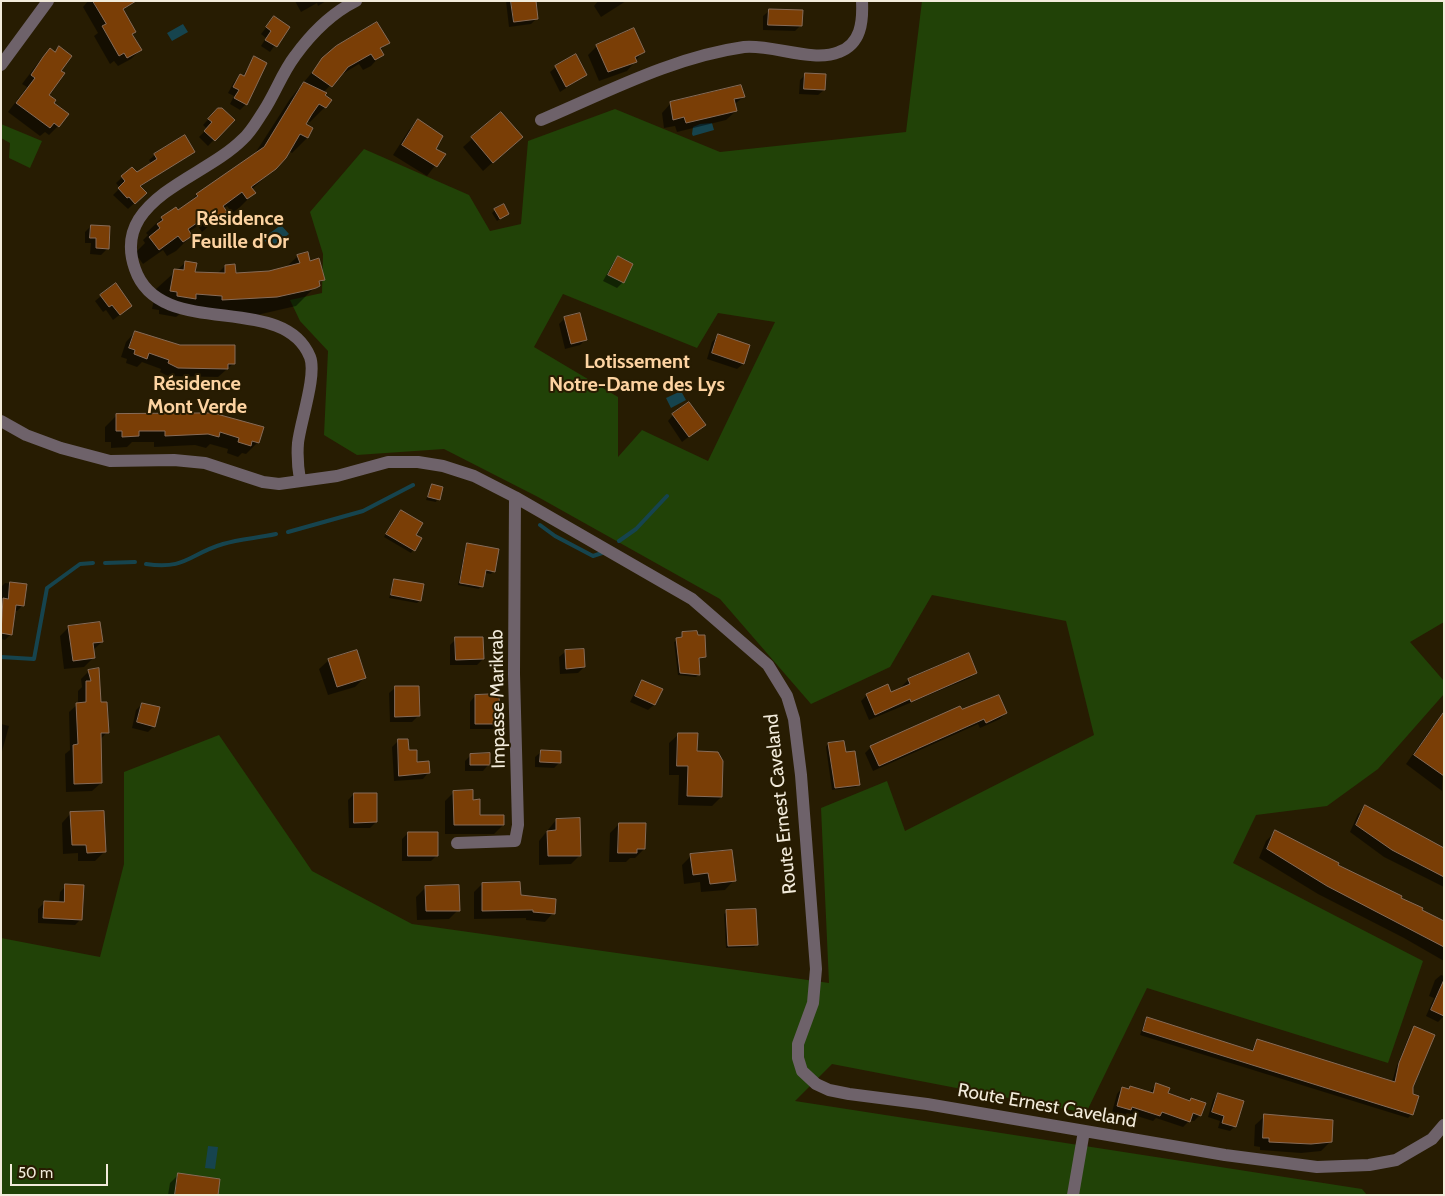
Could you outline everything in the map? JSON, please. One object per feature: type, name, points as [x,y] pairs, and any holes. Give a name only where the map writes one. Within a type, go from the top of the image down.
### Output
[{"type":"street","points":[[1,65],[48,1]]},
{"type":"street","points":[[300,480],[298,442],[309,389],[311,359],[298,338],[273,323],[193,312],[157,298],[145,288],[136,270],[130,250],[132,232],[139,219],[154,201],[226,154],[245,138],[273,97],[294,57],[320,26],[342,8],[356,1]]},
{"type":"street","points":[[541,120],[677,62],[718,51],[748,47],[820,54],[839,53],[853,42],[858,35],[863,17],[862,1]]},
{"type":"street","name":"Route Ernest Caveland","points":[[1,421],[26,435],[60,448],[110,460],[205,463],[263,482],[280,484],[338,476],[388,462],[418,462],[443,466],[474,476],[515,497],[692,599],[768,666],[787,696],[794,719],[801,775],[816,968],[813,1003],[797,1050],[799,1064],[806,1077],[816,1084],[839,1092],[1084,1131],[1225,1156],[1317,1166],[1369,1165],[1396,1160],[1432,1140],[1444,1125]]},
{"type":"street","name":"Impasse Marikrab","points":[[457,843],[515,841],[518,825],[514,674],[515,497]]},
{"type":"street","points":[[1072,1195],[1084,1131]]},
{"type":"green space","points":[[922,1],[1444,1],[1444,622],[1410,642],[1444,681],[1444,694],[1378,769],[1327,806],[1256,815],[1233,863],[1423,961],[1388,1063],[1147,988],[1086,1113],[832,1064],[795,1101],[1362,1189],[1367,1195],[1,1195],[1,938],[100,957],[124,864],[124,772],[219,735],[312,871],[412,924],[829,983],[821,808],[887,781],[905,831],[1094,735],[1066,621],[932,595],[890,667],[811,704],[720,599],[538,497],[444,449],[357,455],[324,435],[328,351],[300,321],[290,300],[322,293],[323,254],[310,212],[364,149],[469,195],[490,231],[521,224],[528,141],[615,109],[720,152],[906,132]],"holes":[[[563,294],[697,348],[718,313],[775,322],[708,461],[642,430],[618,457],[618,397],[534,347]]]},
{"type":"green space","points":[[1,124],[42,141],[30,168],[9,158],[10,143],[1,138]]},
{"type":"water","points":[[183,24],[188,32],[172,41],[167,33]]},
{"type":"water","points":[[712,123],[714,130],[693,136],[693,127]]},
{"type":"water","points":[[281,225],[289,234],[270,248],[263,238]]},
{"type":"water","points":[[681,391],[686,400],[671,408],[666,398]]},
{"type":"water","points":[[208,1146],[218,1147],[215,1169],[205,1168]]},
{"type":"building","points":[[93,1],[136,1],[123,9],[136,32],[132,34],[142,50],[127,58],[124,53],[119,56],[102,26],[106,24]]},
{"type":"building","points":[[511,1],[536,1],[538,19],[514,22]]},
{"type":"building","points":[[769,9],[803,10],[802,26],[768,25]]},
{"type":"building","points":[[274,16],[290,27],[277,47],[265,40],[271,31],[266,27]]},
{"type":"building","points":[[377,22],[390,43],[380,48],[384,55],[375,60],[371,54],[348,67],[332,87],[312,73],[322,58],[336,46]]},
{"type":"building","points":[[634,28],[645,52],[635,57],[637,62],[608,72],[596,45]]},
{"type":"building","points":[[59,46],[72,56],[61,71],[65,73],[49,95],[56,100],[54,103],[69,114],[59,127],[54,123],[50,128],[16,103],[35,78],[31,75],[43,57],[50,48],[55,52]]},
{"type":"building","points":[[576,54],[587,75],[566,87],[555,66]]},
{"type":"building","points":[[254,56],[267,63],[247,105],[234,98],[239,90],[233,87],[240,74],[244,76]]},
{"type":"building","points":[[805,73],[826,74],[825,90],[804,89]]},
{"type":"building","points":[[304,82],[327,93],[325,95],[332,100],[326,108],[319,104],[312,114],[306,124],[313,128],[308,138],[300,134],[286,158],[276,169],[251,187],[256,193],[247,199],[242,192],[223,206],[227,212],[218,218],[213,212],[188,229],[192,236],[183,242],[178,236],[159,250],[149,237],[160,228],[157,224],[163,220],[161,217],[176,207],[178,210],[198,196],[196,194],[264,147]]},
{"type":"building","points":[[741,85],[745,97],[734,99],[737,111],[686,123],[684,117],[673,120],[670,102]]},
{"type":"building","points":[[218,108],[222,108],[235,120],[215,141],[204,131],[212,122],[208,119]]},
{"type":"building","points":[[501,112],[523,137],[493,163],[471,137]]},
{"type":"building","points":[[418,119],[443,136],[436,149],[446,154],[437,167],[402,145]]},
{"type":"building","points":[[185,135],[195,152],[140,186],[147,193],[135,204],[129,197],[127,198],[118,188],[125,181],[121,176],[132,167],[137,172],[157,159],[154,154]]},
{"type":"building","points":[[504,204],[509,214],[500,219],[494,209]]},
{"type":"building","points":[[91,225],[110,226],[109,249],[96,248],[96,238],[90,238]]},
{"type":"building","points":[[308,252],[310,261],[319,258],[325,280],[319,281],[320,286],[309,290],[277,297],[222,300],[222,296],[196,294],[196,299],[177,296],[177,292],[170,291],[174,269],[184,270],[185,261],[197,263],[195,272],[225,273],[225,265],[235,264],[236,273],[269,271],[300,263],[297,255]]},
{"type":"building","points":[[618,256],[633,264],[624,283],[608,275]]},
{"type":"building","points":[[116,283],[132,306],[120,315],[112,305],[109,307],[100,295]]},
{"type":"building","points":[[580,313],[587,340],[571,344],[564,317]]},
{"type":"building","points":[[135,331],[180,345],[235,345],[235,364],[228,364],[228,369],[178,368],[168,363],[169,360],[149,353],[147,359],[134,354],[135,350],[129,348]]},
{"type":"building","points":[[718,334],[750,345],[744,364],[712,353]]},
{"type":"building","points":[[689,402],[706,425],[689,437],[672,414]]},
{"type":"building","points":[[213,413],[264,427],[259,443],[252,441],[251,446],[238,442],[239,438],[220,432],[219,437],[208,434],[165,436],[165,431],[139,431],[139,436],[122,437],[122,431],[116,431],[116,414]]},
{"type":"building","points":[[432,484],[443,487],[440,500],[428,497]]},
{"type":"building","points":[[401,510],[423,523],[416,535],[422,538],[415,551],[386,534]]},
{"type":"building","points":[[467,543],[499,549],[495,572],[486,570],[483,587],[460,583]]},
{"type":"building","points":[[394,579],[424,584],[421,601],[391,595]]},
{"type":"building","points":[[10,582],[27,584],[24,606],[16,605],[12,635],[1,633],[3,598],[8,599]]},
{"type":"building","points":[[100,622],[103,642],[93,643],[95,658],[73,661],[68,626]]},
{"type":"building","points":[[697,631],[698,635],[705,635],[706,657],[699,658],[700,675],[680,673],[676,638],[682,637],[682,632]]},
{"type":"building","points":[[455,637],[483,637],[484,659],[456,660]]},
{"type":"building","points":[[584,649],[585,667],[566,669],[565,650]]},
{"type":"building","points":[[357,650],[366,678],[337,687],[328,659]]},
{"type":"building","points":[[969,653],[977,673],[911,702],[910,699],[875,715],[866,694],[888,684],[891,692],[910,684],[908,679]]},
{"type":"building","points":[[99,668],[101,702],[107,702],[109,733],[101,733],[102,783],[74,784],[73,745],[78,744],[76,703],[86,702],[86,681],[91,681],[88,670]]},
{"type":"building","points":[[642,680],[663,689],[655,705],[635,696]]},
{"type":"building","points":[[395,686],[419,686],[420,716],[395,717]]},
{"type":"building","points":[[499,694],[500,724],[475,724],[475,695]]},
{"type":"building","points":[[999,695],[1007,713],[986,723],[984,719],[879,766],[870,746],[960,706],[962,709]]},
{"type":"building","points":[[142,703],[160,707],[155,727],[137,722]]},
{"type":"building","points":[[1444,712],[1444,776],[1414,755]]},
{"type":"building","points":[[678,733],[698,733],[697,751],[718,752],[723,761],[722,797],[687,796],[688,766],[677,766]]},
{"type":"building","points":[[398,739],[408,739],[409,750],[417,750],[417,762],[429,761],[430,773],[399,776]]},
{"type":"building","points":[[844,741],[846,752],[855,751],[860,785],[835,788],[828,743]]},
{"type":"building","points":[[541,750],[561,751],[561,763],[540,762]]},
{"type":"building","points":[[490,753],[490,765],[470,765],[470,754]]},
{"type":"building","points":[[473,790],[473,800],[480,799],[480,815],[504,815],[504,825],[454,825],[453,791]]},
{"type":"building","points":[[354,793],[377,793],[377,822],[354,823]]},
{"type":"building","points":[[1365,805],[1444,848],[1444,877],[1392,850],[1356,825]]},
{"type":"building","points":[[104,811],[106,852],[87,853],[86,845],[72,845],[70,812]]},
{"type":"building","points":[[580,818],[581,856],[548,856],[547,831],[556,830],[556,819]]},
{"type":"building","points":[[619,823],[646,823],[645,849],[637,849],[637,853],[618,853]]},
{"type":"building","points":[[1275,830],[1339,863],[1338,865],[1402,896],[1401,898],[1423,908],[1422,910],[1444,921],[1444,947],[1327,886],[1267,849]]},
{"type":"building","points":[[408,832],[438,832],[438,856],[408,856]]},
{"type":"building","points":[[732,850],[736,881],[710,884],[708,873],[693,875],[690,854]]},
{"type":"building","points":[[520,882],[521,895],[556,899],[555,914],[533,912],[533,910],[482,911],[482,883]]},
{"type":"building","points":[[65,884],[84,885],[82,920],[43,918],[44,901],[64,902]]},
{"type":"building","points":[[459,885],[460,911],[426,911],[425,886]]},
{"type":"building","points":[[756,909],[758,945],[728,946],[726,910]]},
{"type":"building","points":[[1444,980],[1444,1016],[1431,1010]]},
{"type":"building","points":[[1147,1017],[1253,1051],[1257,1039],[1395,1082],[1399,1063],[1414,1026],[1435,1035],[1413,1087],[1413,1094],[1419,1096],[1413,1115],[1143,1031]]},
{"type":"building","points":[[1156,1083],[1170,1088],[1168,1093],[1190,1101],[1191,1098],[1206,1103],[1201,1116],[1193,1113],[1190,1122],[1162,1112],[1160,1116],[1132,1107],[1131,1110],[1117,1106],[1122,1087],[1129,1089],[1130,1086],[1153,1093]]},
{"type":"building","points":[[1218,1093],[1244,1101],[1236,1127],[1222,1123],[1224,1116],[1212,1112]]},
{"type":"building","points":[[1264,1114],[1333,1120],[1332,1142],[1311,1144],[1269,1142],[1269,1138],[1263,1138]]},
{"type":"building","points":[[178,1173],[220,1179],[218,1195],[175,1195]]},
{"type":"waterway","points":[[288,532],[363,511],[413,485]]},
{"type":"waterway","points":[[619,541],[636,529],[667,496]]},
{"type":"waterway","points":[[540,525],[555,536],[593,556],[602,553]]},
{"type":"waterway","points":[[146,564],[170,565],[179,563],[223,544],[276,534]]},
{"type":"waterway","points":[[105,563],[135,562]]},
{"type":"waterway","points":[[1,657],[34,659],[47,588],[80,564],[93,563]]},
{"type":"district","name":"Résidence Feuille d'Or","points":[[240,230]]},
{"type":"district","name":"Lotissement Notre-Dame des Lys","points":[[637,374]]},
{"type":"district","name":"Résidence Mont Verde","points":[[197,396]]}]
